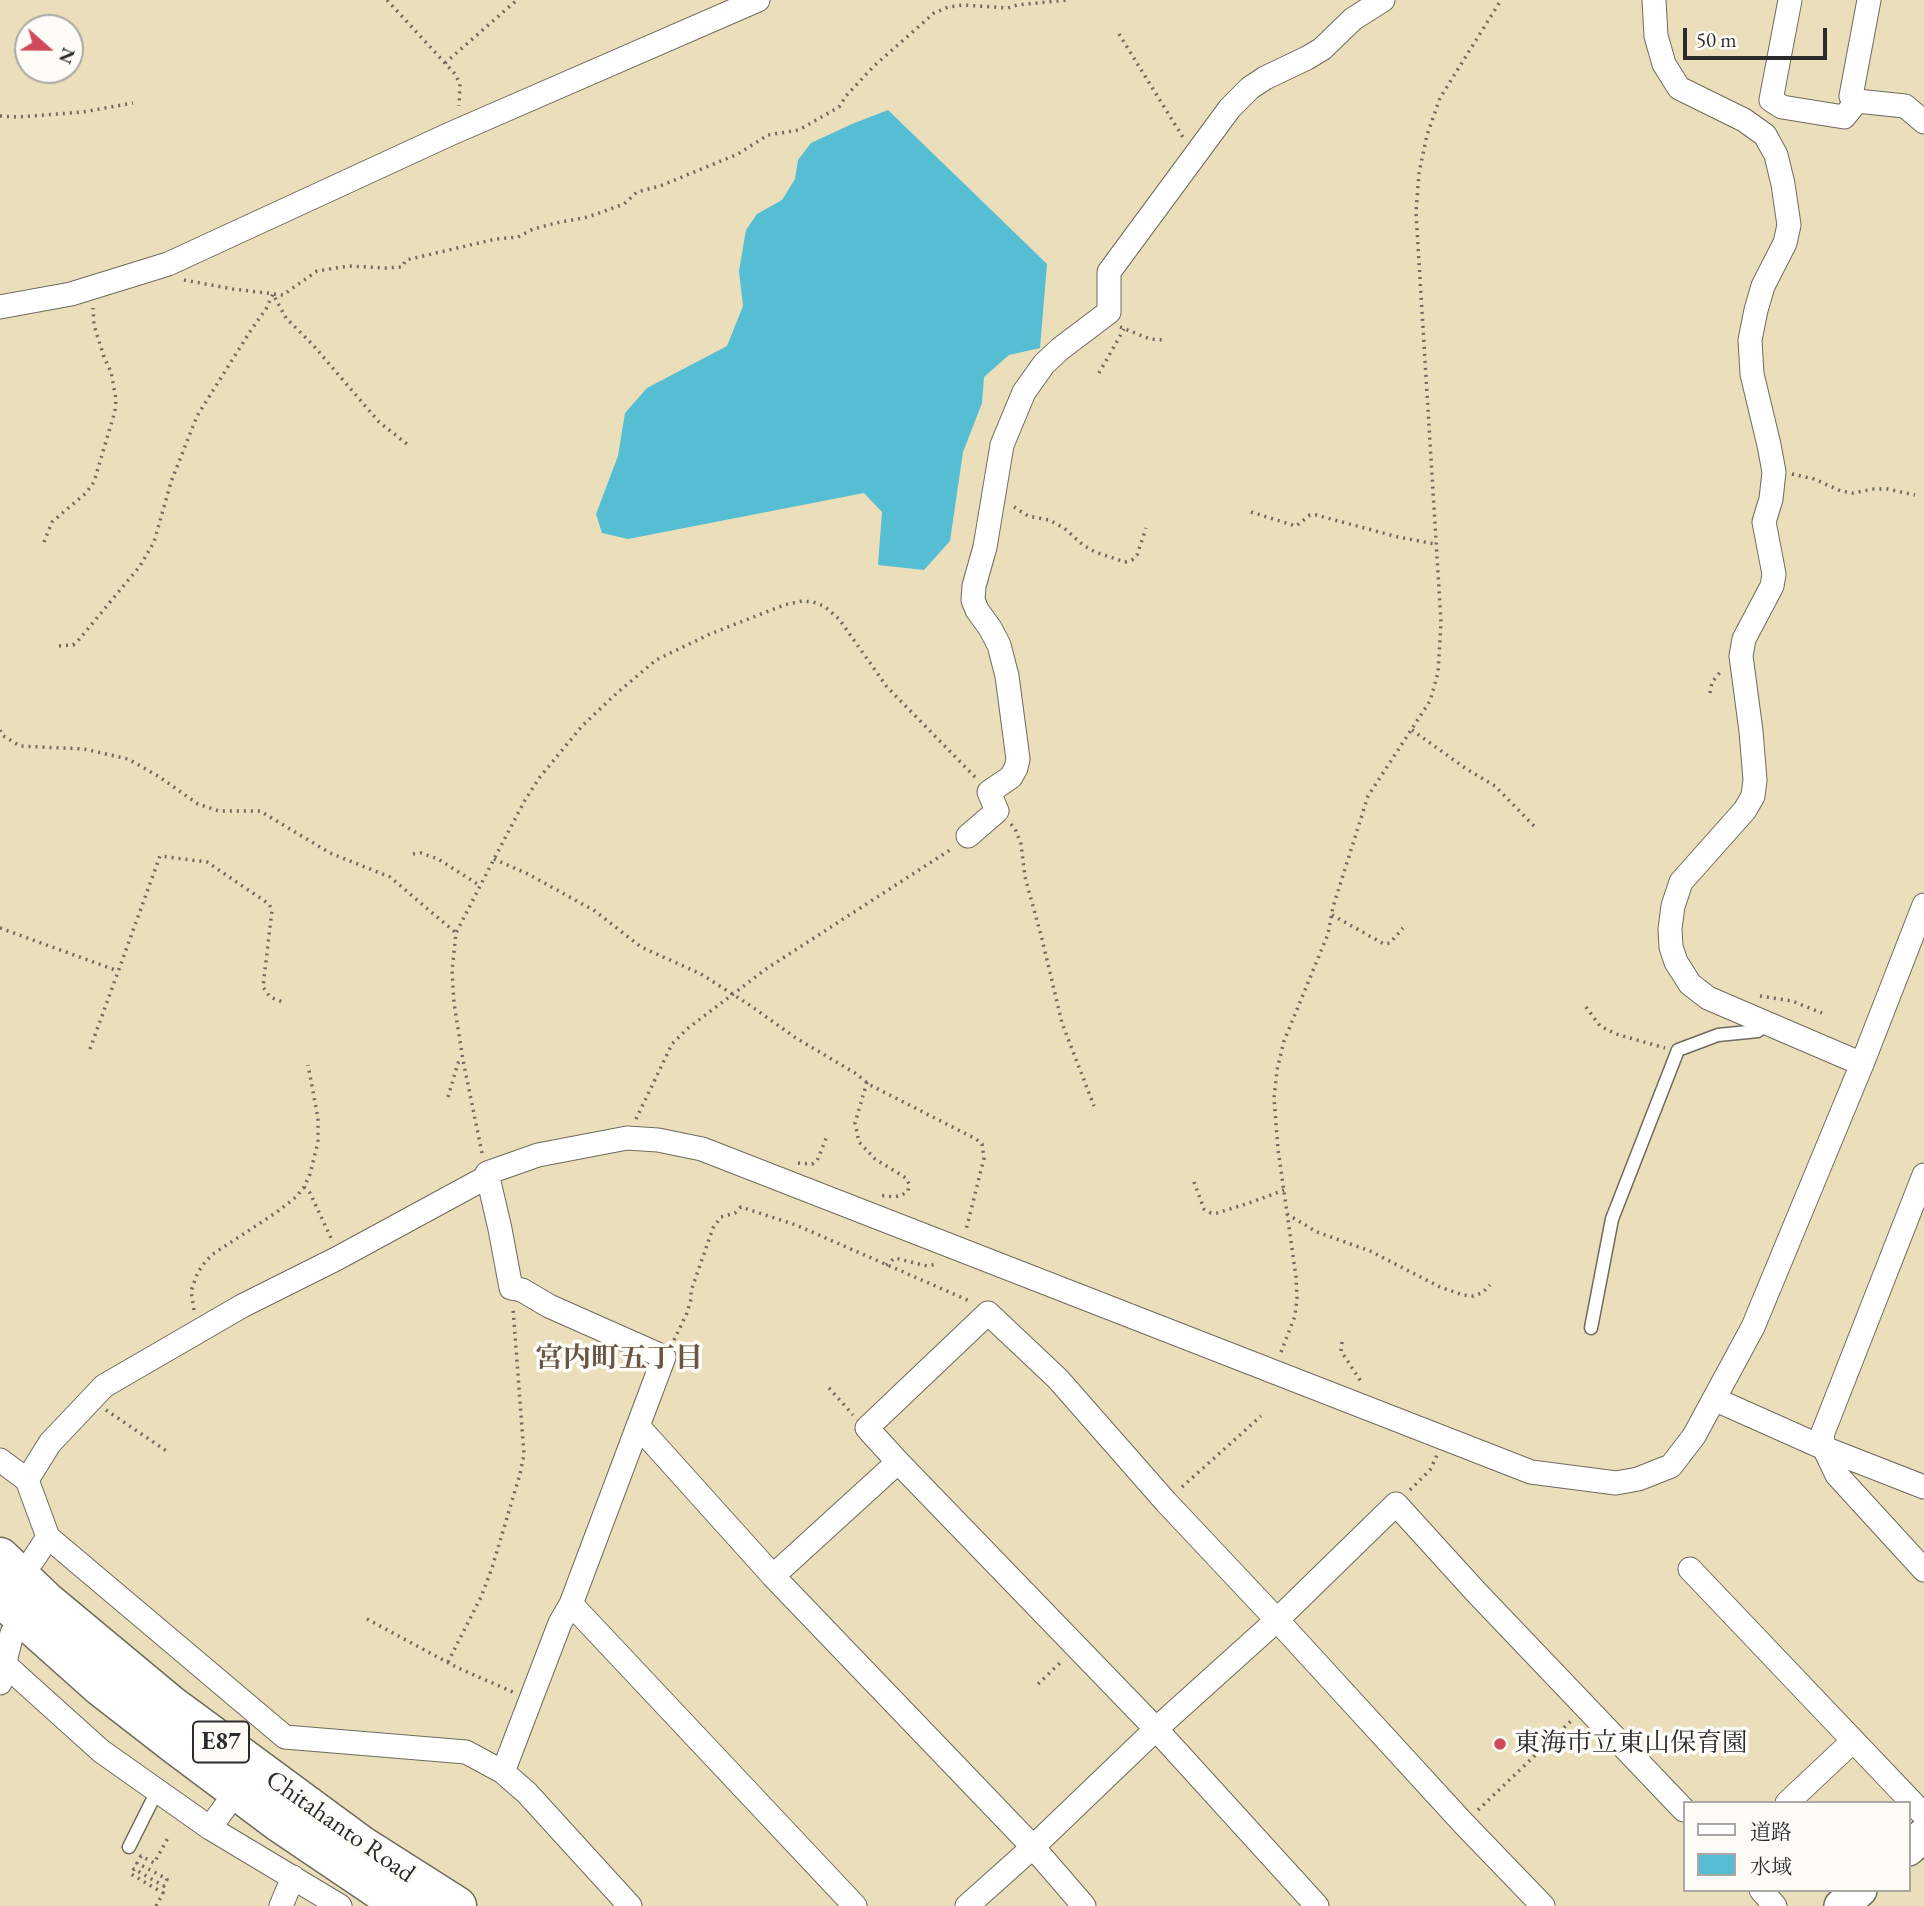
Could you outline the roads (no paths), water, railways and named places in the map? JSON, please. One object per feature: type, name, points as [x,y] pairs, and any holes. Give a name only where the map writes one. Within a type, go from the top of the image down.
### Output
[{"type":"highway","name":"Chitahanto Road","points":[[17,1558],[46,1601],[171,1705],[361,1845],[457,1906]]},
{"type":"highway","name":"Chitahanto Road","points":[[0,1597],[101,1687],[177,1746],[280,1823],[403,1906]]},
{"type":"street","points":[[0,307],[71,294],[168,264],[461,130],[758,0]]},
{"type":"street","points":[[968,836],[1011,777],[1018,759],[1007,676],[999,645],[977,610],[974,586],[985,547],[1002,445],[1024,392],[1044,364],[1060,349],[1116,320],[1109,272],[1230,108],[1250,88],[1265,78],[1322,49],[1353,19],[1383,0]]},
{"type":"street","points":[[1654,0],[1656,36],[1664,64],[1679,88],[1744,120],[1765,135],[1776,155],[1789,225],[1785,243],[1763,286],[1750,340],[1752,374],[1774,472],[1771,499],[1764,522],[1774,574],[1772,586],[1744,639],[1741,656],[1752,743],[1755,780],[1753,796],[1745,810],[1681,882],[1673,906],[1671,947],[1676,962],[1690,984],[1709,998],[1862,1064]]},
{"type":"street","points":[[1790,0],[1771,100],[1782,107],[1843,117],[1857,101]]},
{"type":"street","points":[[1869,0],[1851,96],[1857,101],[1905,106],[1922,116]]},
{"type":"street","points":[[27,1480],[50,1443],[104,1386],[242,1306],[336,1259],[487,1175],[538,1155],[627,1138],[658,1140],[702,1149],[1531,1472],[1616,1483],[1638,1479],[1671,1466],[1694,1436],[1753,1326],[1862,1064],[1924,905]]},
{"type":"street","points":[[487,1175],[512,1288],[522,1290],[548,1306],[664,1357],[571,1604],[560,1623],[503,1772]]},
{"type":"street","points":[[1924,1175],[1822,1435],[1837,1475],[1924,1570]]},
{"type":"street","points":[[1317,1906],[1156,1729],[867,1428],[988,1313],[1058,1379],[1166,1502],[1543,1906]]},
{"type":"street","points":[[1714,1399],[1825,1448],[1924,1487]]},
{"type":"street","points":[[638,1426],[773,1576],[1033,1847],[1084,1906]]},
{"type":"street","points":[[0,1460],[27,1480],[48,1537],[285,1737],[466,1752],[503,1772],[527,1793],[630,1906]]},
{"type":"street","points":[[773,1576],[898,1462]]},
{"type":"street","points":[[967,1906],[1277,1620],[1396,1504],[1585,1708],[1682,1808]]},
{"type":"street","points":[[17,1558],[48,1537]]},
{"type":"street","points":[[1690,1569],[1924,1815]]},
{"type":"street","points":[[571,1604],[855,1906]]},
{"type":"street","points":[[12,1633],[2,1670],[101,1751],[157,1791],[210,1828],[340,1906]]},
{"type":"street","points":[[264,1752],[279,1732]]},
{"type":"street","points":[[1789,1801],[1853,1741]]},
{"type":"street","points":[[210,1828],[225,1807]]},
{"type":"street","points":[[1910,1847],[1924,1835]]},
{"type":"street","points":[[281,1906],[293,1877]]},
{"type":"street","points":[[1763,1892],[1775,1906]]},
{"type":"street","points":[[1841,1906],[1858,1892]]},
{"type":"lane","points":[[1591,1328],[1612,1219],[1678,1050],[1718,1035],[1758,1031],[1765,1022]]},
{"type":"lane","points":[[129,1847],[157,1791]]},
{"type":"water","points":[[888,110],[1047,264],[1040,348],[1009,355],[984,377],[982,403],[963,452],[950,541],[924,570],[878,565],[882,512],[864,493],[628,539],[602,533],[596,514],[618,456],[625,413],[647,388],[727,346],[743,306],[739,271],[746,230],[757,214],[782,200],[795,179],[798,160],[811,143]]},
{"type":"place","name":"東海市立東山保育園","points":[[1500,1744]]},
{"type":"district","name":"宮内町五丁目","points":[[619,1359]]}]
